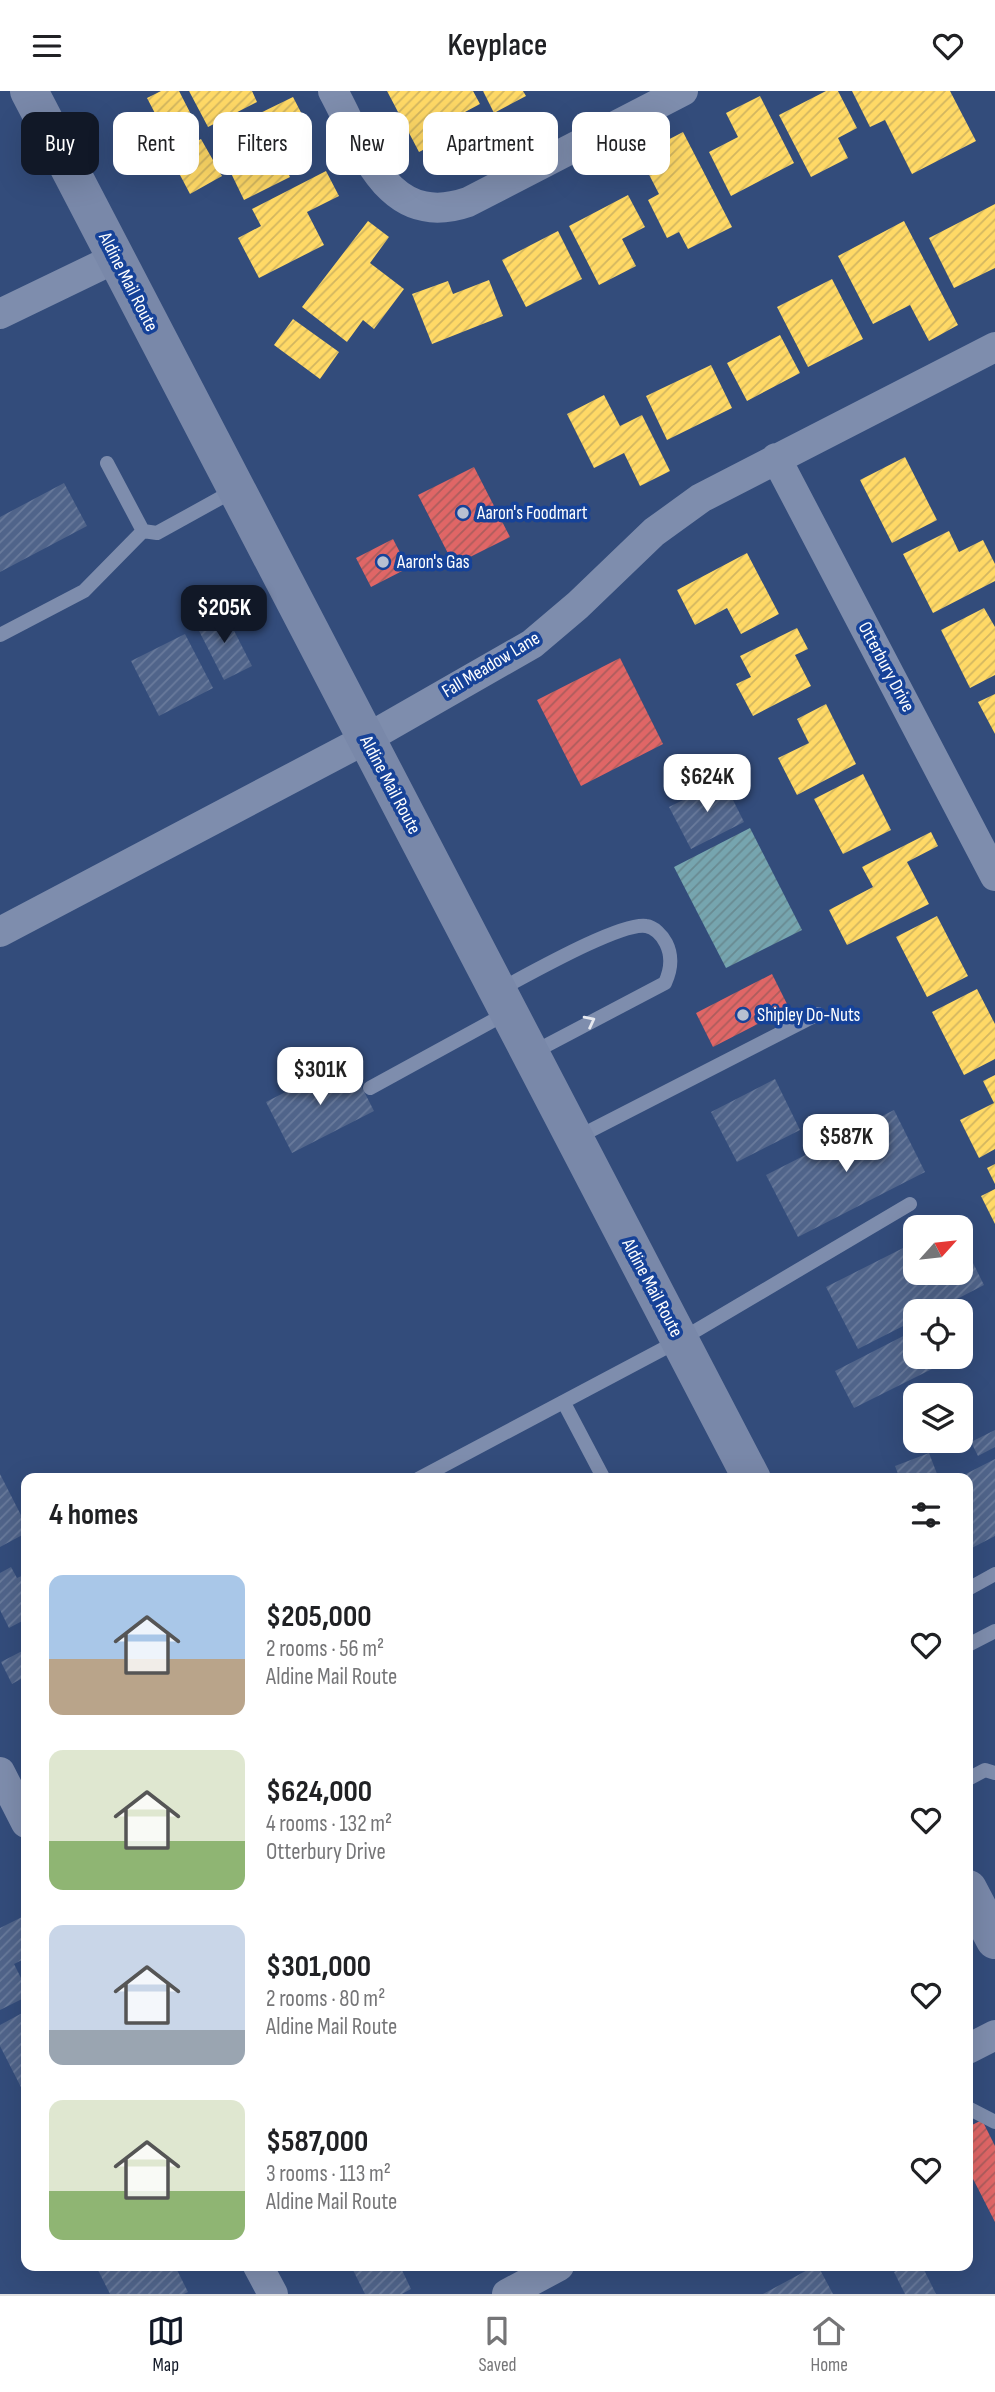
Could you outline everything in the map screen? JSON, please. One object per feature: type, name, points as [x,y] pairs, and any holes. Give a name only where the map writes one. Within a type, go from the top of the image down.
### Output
[{"type":"main road","name":"Aldine Mail Route","points":[[29,91],[749,1473]]},
{"type":"main road","points":[[973,1898],[994,1937]]},
{"type":"street","points":[[333,91],[382,182],[404,201],[427,208],[448,209],[468,202],[682,91]]},
{"type":"street","points":[[0,313],[116,258]]},
{"type":"street","name":"Fall Meadow Lane","points":[[0,932],[366,739],[532,643],[578,605],[654,532],[701,498],[995,347]]},
{"type":"street","name":"Otterbury Drive","points":[[776,458],[995,876]]},
{"type":"street","points":[[0,1772],[21,1812]]},
{"type":"street","points":[[973,2046],[995,2035]]},
{"type":"street","points":[[261,2271],[273,2294]]},
{"type":"street","points":[[507,2294],[550,2271]]},
{"type":"lane","points":[[107,463],[143,531]]},
{"type":"lane","points":[[143,531],[157,533],[236,489]]},
{"type":"lane","points":[[0,635],[85,591],[143,531]]},
{"type":"lane","points":[[369,1088],[588,944],[644,925],[655,929],[666,943],[672,969],[665,983],[530,1054]]},
{"type":"lane","points":[[575,1138],[818,1014]]},
{"type":"lane","points":[[430,1473],[680,1340],[910,1205]]},
{"type":"lane","points":[[564,1403],[601,1473]]},
{"type":"lane","points":[[973,1586],[995,1574]]},
{"type":"lane","points":[[973,1642],[995,1631]]},
{"type":"lane","points":[[973,1776],[985,1770],[995,1773]]},
{"type":"lane","points":[[973,2111],[995,2122]]},
{"type":"building: Homes","points":[[161,91],[179,91],[190,112],[154,112],[147,98]]},
{"type":"building: Homes","points":[[189,91],[252,91],[257,102],[237,112],[213,112],[213,124],[208,127]]},
{"type":"building: Homes","points":[[387,91],[473,91],[480,104],[465,112],[423,112],[423,150],[419,152],[409,133],[409,112],[398,112]]},
{"type":"building: Homes","points":[[483,91],[523,91],[526,96],[496,112]]},
{"type":"building: Homes","points":[[826,91],[838,91],[857,128],[838,138],[848,158],[811,177],[779,115]]},
{"type":"building: Homes","points":[[852,91],[950,91],[976,141],[912,174],[885,120],[870,127]]},
{"type":"building: Homes","points":[[760,96],[794,163],[731,196],[709,152],[738,137],[726,113]]},
{"type":"building: Homes","points":[[293,97],[301,112],[262,112]]},
{"type":"building: Homes","points":[[683,132],[732,227],[688,249],[679,232],[667,238],[648,200],[659,194],[649,175],[670,175],[670,139]]},
{"type":"building: Homes","points":[[201,139],[213,160],[213,175],[222,176],[190,194],[180,175],[199,175]]},
{"type":"building: Homes","points":[[326,171],[339,196],[307,212],[324,245],[259,278],[238,238],[261,226],[252,209]]},
{"type":"building: Homes","points":[[232,175],[289,175],[290,177],[244,200]]},
{"type":"building: Homes","points":[[628,195],[645,227],[622,239],[636,266],[599,285],[569,226]]},
{"type":"building: Homes","points":[[995,204],[995,268],[954,288],[929,238]]},
{"type":"building: Homes","points":[[368,221],[389,237],[370,263],[404,289],[374,329],[363,320],[347,342],[302,307]]},
{"type":"building: Homes","points":[[904,221],[958,325],[929,341],[910,305],[873,324],[838,256]]},
{"type":"building: Homes","points":[[558,231],[582,279],[526,307],[502,260]]},
{"type":"building: Homes","points":[[832,279],[863,339],[808,367],[777,307]]},
{"type":"building: Homes","points":[[489,280],[503,316],[432,344],[412,294],[448,281],[453,294]]},
{"type":"building: Homes","points":[[293,319],[339,352],[320,379],[274,345]]},
{"type":"building: Homes","points":[[780,335],[800,373],[747,401],[727,363]]},
{"type":"building: Homes","points":[[711,365],[732,408],[667,440],[646,396]]},
{"type":"building: Homes","points":[[604,395],[620,426],[642,415],[670,471],[640,486],[624,453],[594,468],[567,414]]},
{"type":"building: Homes","points":[[905,457],[937,520],[892,543],[860,480]]},
{"type":"building: Homes","points":[[949,531],[959,552],[983,540],[995,564],[995,581],[933,613],[903,554]]},
{"type":"building: Homes","points":[[747,553],[779,614],[741,634],[727,608],[695,625],[677,590]]},
{"type":"building: Homes","points":[[984,608],[995,627],[995,675],[970,688],[941,630]]},
{"type":"building: Homes","points":[[797,628],[808,649],[795,655],[811,686],[753,716],[736,684],[751,677],[740,656]]},
{"type":"building: Homes","points":[[995,694],[995,734],[978,702]]},
{"type":"building: Homes","points":[[826,704],[856,764],[797,795],[778,758],[809,743],[797,719]]},
{"type":"building: Homes","points":[[863,774],[891,830],[843,854],[814,799]]},
{"type":"building: Homes","points":[[931,832],[938,846],[907,862],[929,904],[847,945],[829,910],[873,887],[862,867]]},
{"type":"building: Homes","points":[[937,916],[968,976],[927,997],[896,937]]},
{"type":"building: Homes","points":[[977,989],[995,1024],[995,1059],[964,1075],[932,1012]]},
{"type":"building: Homes","points":[[995,1075],[995,1149],[979,1158],[960,1120],[994,1103],[983,1081]]},
{"type":"building: Homes","points":[[995,1164],[995,1184],[987,1168]]},
{"type":"building: Homes","points":[[995,1189],[995,1224],[981,1196]]},
{"type":"building: Shops","points":[[474,467],[510,537],[454,565],[418,495]]},
{"type":"building: Shops","points":[[393,539],[408,568],[371,587],[356,558]]},
{"type":"building: Shops","points":[[620,658],[663,744],[581,786],[537,700]]},
{"type":"building: Shops","points":[[772,974],[789,1008],[713,1047],[696,1013]]},
{"type":"building: Shops","points":[[982,2120],[995,2146],[995,2222],[973,2179],[973,2124]]},
{"type":"building: Public","points":[[750,828],[802,930],[726,968],[674,867]]},
{"type":"building: Other","points":[[64,483],[87,526],[0,572],[0,517]]},
{"type":"building: Other","points":[[223,609],[252,666],[224,680],[195,623]]},
{"type":"building: Other","points":[[185,634],[213,688],[159,716],[131,661]]},
{"type":"building: Other","points":[[723,780],[744,822],[691,849],[669,807]]},
{"type":"building: Other","points":[[348,1060],[374,1111],[292,1153],[266,1102]]},
{"type":"building: Other","points":[[775,1079],[800,1130],[737,1162],[711,1112]]},
{"type":"building: Other","points":[[894,1110],[925,1172],[798,1237],[766,1175]]},
{"type":"building: Other","points":[[903,1248],[903,1285],[973,1285],[973,1263],[984,1285],[957,1299],[903,1299],[903,1326],[858,1349],[826,1287]]},
{"type":"building: Other","points":[[903,1336],[903,1369],[932,1369],[854,1408],[835,1371]]},
{"type":"building: Other","points":[[995,1430],[995,1447],[978,1456],[973,1441]]},
{"type":"building: Other","points":[[929,1453],[937,1473],[898,1473],[895,1466]]},
{"type":"building: Other","points":[[995,1459],[995,1536],[973,1547],[973,1473],[968,1473]]},
{"type":"building: Other","points":[[0,1474],[21,1515],[21,1536],[0,1547]]},
{"type":"building: Other","points":[[11,1567],[17,1578],[21,1576],[21,1622],[9,1628],[0,1610],[0,1573]]},
{"type":"building: Other","points":[[21,1652],[21,1679],[12,1684],[1,1662]]},
{"type":"building: Other","points":[[21,1918],[21,1960],[14,1964],[21,1978],[21,2000],[0,2010],[0,1928]]},
{"type":"building: Other","points":[[21,2014],[21,2087],[0,2046],[0,2025]]},
{"type":"building: Other","points":[[98,2271],[178,2271],[188,2292],[184,2294],[110,2294]]},
{"type":"building: Other","points":[[354,2271],[402,2271],[411,2289],[402,2294],[365,2294]]},
{"type":"building: Other","points":[[806,2271],[821,2271],[833,2294],[763,2294]]},
{"type":"building: Other","points":[[924,2271],[936,2294],[905,2294],[894,2272]]},
{"type":"place","name":"Aaron's Foodmart","points":[[463,513]]},
{"type":"place","name":"Aaron's Gas","points":[[383,562]]},
{"type":"place","name":"Shipley Do-Nuts","points":[[743,1015]]}]
